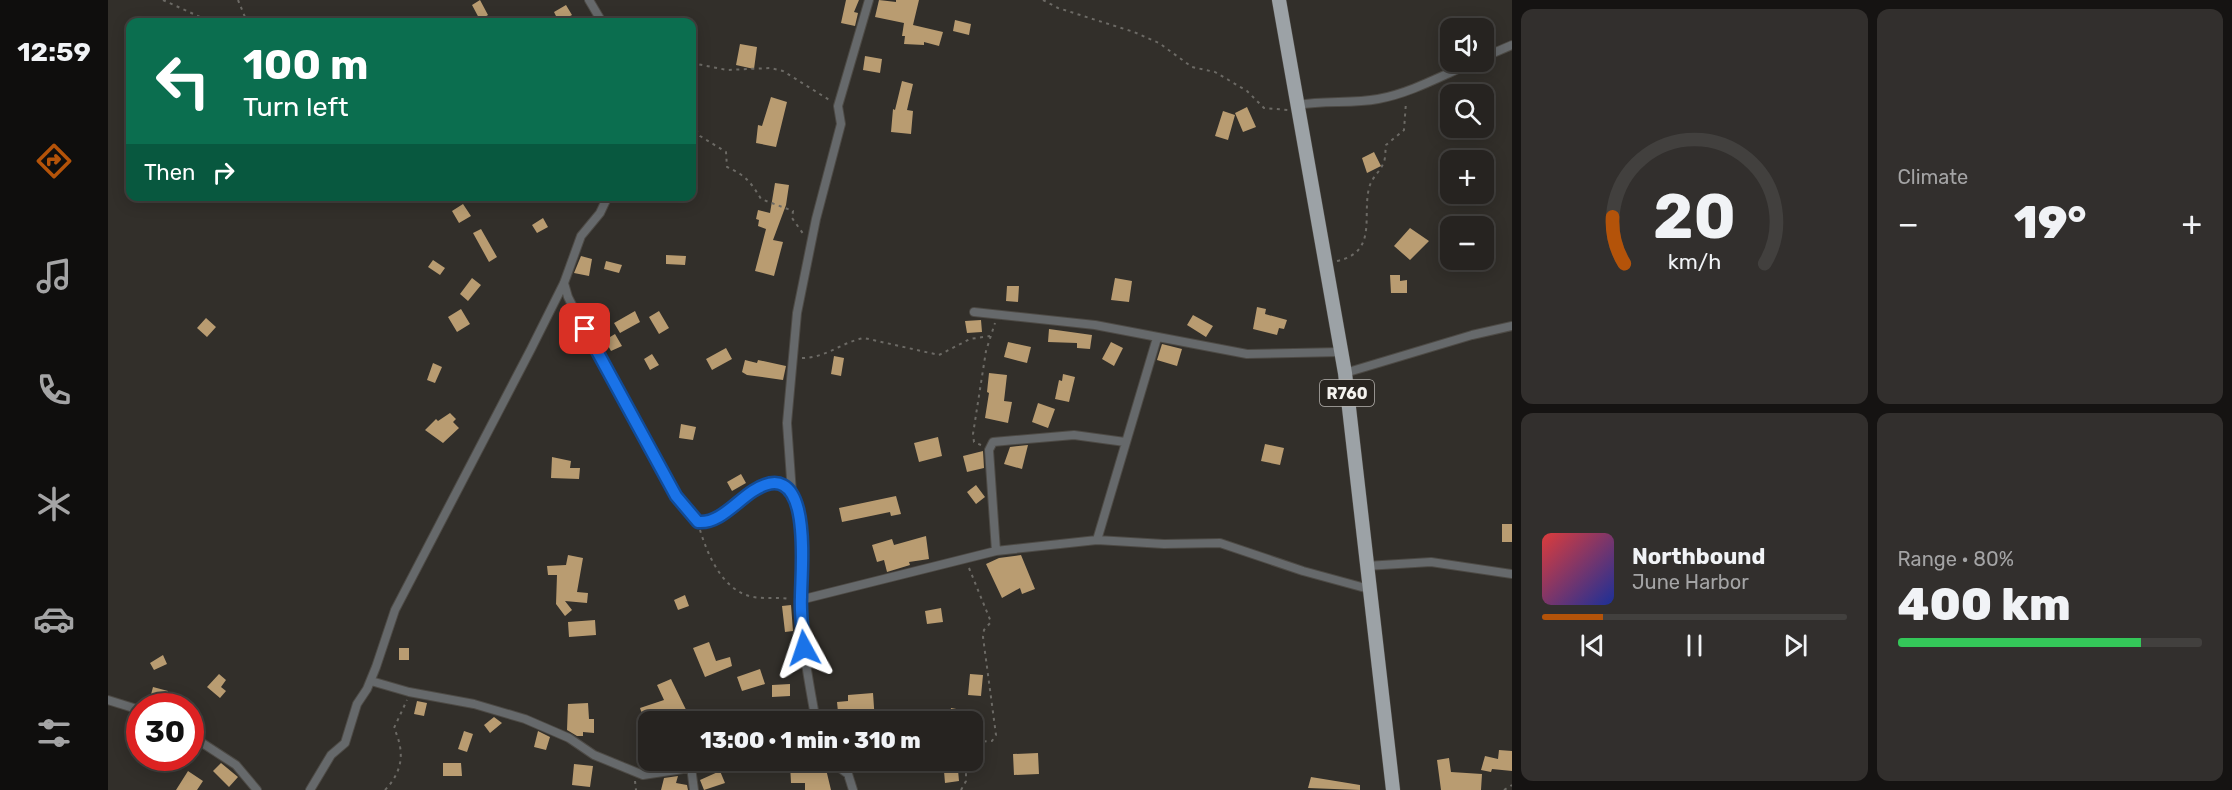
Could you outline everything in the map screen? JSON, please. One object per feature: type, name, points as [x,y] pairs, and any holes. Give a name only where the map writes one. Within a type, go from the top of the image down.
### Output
[{"type":"main road","name":"R760","points":[[1279,0],[1281,24],[1298,105],[1345,373],[1393,790]]},
{"type":"street","points":[[589,0],[600,18]]},
{"type":"street","points":[[814,711],[806,664],[801,600],[803,547],[798,507],[792,493],[787,423],[792,358],[797,313],[811,244],[841,124],[838,106],[870,0]]},
{"type":"street","points":[[1494,53],[1512,45]]},
{"type":"street","points":[[1298,105],[1320,101],[1378,99],[1450,72]]},
{"type":"street","points":[[310,790],[331,755],[345,743],[357,704],[371,681],[394,610],[564,283],[581,236],[600,213],[606,201]]},
{"type":"street","points":[[564,283],[568,297],[642,437],[676,496],[698,522],[712,521],[764,486],[784,487],[792,493]]},
{"type":"street","points":[[974,312],[1095,325],[1247,354],[1341,352]]},
{"type":"street","points":[[1345,373],[1512,326]]},
{"type":"street","points":[[1096,540],[1157,338]]},
{"type":"street","points":[[996,551],[989,446],[993,442],[1074,435],[1125,442]]},
{"type":"street","points":[[801,600],[996,551],[1096,540],[1164,544],[1220,543],[1303,571],[1369,589]]},
{"type":"street","points":[[1366,566],[1431,562],[1512,574]]},
{"type":"street","points":[[371,681],[409,692],[474,704],[534,722],[569,738],[594,755],[634,773],[650,776],[673,771]]},
{"type":"street","points":[[108,700],[126,706]]},
{"type":"street","points":[[204,744],[236,765],[257,790]]},
{"type":"street","points":[[692,771],[694,790]]},
{"type":"street","points":[[844,771],[848,774],[853,790]]},
{"type":"path","points":[[163,0],[202,18]]},
{"type":"path","points":[[238,0],[245,18]]},
{"type":"path","points":[[1043,0],[1058,8],[1134,32],[1159,43],[1192,67],[1215,72],[1246,91],[1264,108],[1284,112],[1298,105]]},
{"type":"path","points":[[696,64],[727,70],[770,68],[783,71],[838,106]]},
{"type":"path","points":[[1326,264],[1347,259],[1356,254],[1361,245],[1368,228],[1370,185],[1373,176],[1384,164],[1386,145],[1404,130],[1407,90]]},
{"type":"path","points":[[696,130],[700,136],[726,152],[727,167],[740,172],[751,181],[761,199],[793,211],[792,218],[796,226],[811,244]]},
{"type":"path","points":[[989,446],[976,444],[973,434],[990,336],[1001,314]]},
{"type":"path","points":[[792,358],[816,358],[853,340],[864,338],[925,353],[939,354],[970,339],[990,336]]},
{"type":"path","points":[[698,522],[714,563],[735,589],[756,598],[801,600]]},
{"type":"path","points":[[965,558],[991,622],[984,630],[983,637],[996,735],[992,741],[983,741]]},
{"type":"path","points":[[385,790],[394,780],[399,769],[401,746],[394,728],[405,708],[409,692]]},
{"type":"path","points":[[961,790],[966,782],[966,771]]},
{"type":"path","points":[[1504,790],[1512,784]]},
{"type":"building","points":[[480,0],[488,15],[479,18],[472,5]]},
{"type":"building","points":[[846,0],[859,0],[854,12],[858,13],[855,26],[841,23]]},
{"type":"building","points":[[879,0],[896,2],[896,0],[919,0],[913,25],[943,32],[939,46],[924,42],[924,45],[904,44],[905,36],[902,36],[904,23],[875,17]]},
{"type":"building","points":[[566,5],[572,15],[566,18],[557,18],[554,12]]},
{"type":"building","points":[[955,20],[971,24],[969,35],[953,31]]},
{"type":"building","points":[[740,44],[757,47],[754,69],[736,65]]},
{"type":"building","points":[[865,56],[882,59],[880,73],[863,70]]},
{"type":"building","points":[[902,81],[913,84],[907,110],[913,111],[911,134],[891,132],[893,109],[895,110]]},
{"type":"building","points":[[771,97],[787,102],[776,147],[756,143],[758,125],[762,126]]},
{"type":"building","points":[[1247,107],[1256,127],[1243,132],[1235,113]]},
{"type":"building","points":[[1223,111],[1235,115],[1228,140],[1215,136]]},
{"type":"building","points":[[1374,152],[1381,166],[1367,173],[1362,158]]},
{"type":"building","points":[[775,183],[789,185],[786,205],[773,240],[783,242],[774,276],[755,271],[766,229],[758,226],[759,220],[756,219],[758,210],[770,213]]},
{"type":"building","points":[[463,204],[471,216],[459,223],[452,211]]},
{"type":"building","points":[[543,218],[548,227],[537,233],[532,225]]},
{"type":"building","points":[[1410,228],[1429,241],[1410,260],[1394,246]]},
{"type":"building","points":[[481,229],[497,257],[489,262],[473,233]]},
{"type":"building","points":[[666,255],[686,256],[685,265],[666,264]]},
{"type":"building","points":[[581,256],[592,259],[589,276],[574,273]]},
{"type":"building","points":[[433,260],[445,268],[440,275],[428,267]]},
{"type":"building","points":[[606,261],[622,265],[619,273],[604,269]]},
{"type":"building","points":[[1390,275],[1400,275],[1400,281],[1407,280],[1407,293],[1391,293]]},
{"type":"building","points":[[472,278],[481,285],[468,301],[460,294]]},
{"type":"building","points":[[1115,278],[1132,281],[1129,302],[1111,300]]},
{"type":"building","points":[[1007,286],[1019,286],[1018,302],[1006,301]]},
{"type":"building","points":[[1257,307],[1266,309],[1265,314],[1287,320],[1284,329],[1279,328],[1277,335],[1253,329]]},
{"type":"building","points":[[461,309],[470,324],[457,332],[448,317]]},
{"type":"building","points":[[635,311],[640,322],[620,333],[614,323]]},
{"type":"building","points":[[659,311],[669,328],[659,334],[649,317]]},
{"type":"building","points":[[1193,315],[1213,326],[1206,337],[1187,325]]},
{"type":"building","points":[[206,318],[216,327],[207,337],[197,328]]},
{"type":"building","points":[[981,320],[982,332],[967,333],[965,321]]},
{"type":"building","points":[[1049,329],[1092,335],[1090,349],[1077,348],[1077,343],[1048,342]]},
{"type":"building","points":[[615,334],[622,346],[611,351],[605,340]]},
{"type":"building","points":[[1008,342],[1031,347],[1027,363],[1004,357]]},
{"type":"building","points":[[1111,342],[1123,348],[1114,366],[1102,359]]},
{"type":"building","points":[[1162,344],[1182,349],[1177,366],[1157,360]]},
{"type":"building","points":[[726,348],[732,359],[712,370],[706,359]]},
{"type":"building","points":[[652,354],[659,365],[650,370],[644,359]]},
{"type":"building","points":[[834,356],[844,358],[841,376],[831,374]]},
{"type":"building","points":[[745,360],[757,363],[758,360],[786,366],[783,380],[747,375],[742,372]]},
{"type":"building","points":[[433,363],[442,367],[435,383],[427,380]]},
{"type":"building","points":[[989,373],[1007,375],[1004,401],[1012,402],[1008,423],[985,418]]},
{"type":"building","points":[[1063,374],[1075,377],[1069,402],[1055,399],[1059,380],[1062,381]]},
{"type":"building","points":[[1038,403],[1055,409],[1048,428],[1032,422]]},
{"type":"building","points":[[450,413],[456,419],[453,422],[459,428],[443,443],[425,430],[436,419],[438,421]]},
{"type":"building","points":[[681,424],[696,427],[693,440],[679,438]]},
{"type":"building","points":[[938,437],[942,456],[919,462],[914,443]]},
{"type":"building","points":[[1265,444],[1284,448],[1280,465],[1261,461]]},
{"type":"building","points":[[1028,445],[1022,469],[1004,464],[1010,447]]},
{"type":"building","points":[[983,451],[984,468],[967,472],[963,456]]},
{"type":"building","points":[[552,457],[571,461],[570,468],[580,468],[579,479],[551,478]]},
{"type":"building","points":[[741,474],[746,483],[732,491],[727,482]]},
{"type":"building","points":[[976,485],[985,497],[976,504],[967,492]]},
{"type":"building","points":[[896,496],[901,514],[891,516],[890,512],[842,522],[839,508]]},
{"type":"building","points":[[1502,524],[1512,524],[1512,542],[1502,542]]},
{"type":"building","points":[[926,536],[929,559],[909,562],[910,565],[887,572],[884,560],[877,562],[872,545],[892,539],[894,545]]},
{"type":"building","points":[[568,555],[583,558],[577,592],[588,593],[587,603],[565,601],[572,610],[565,616],[556,604],[557,575],[548,575],[547,566],[566,565]]},
{"type":"building","points":[[1021,555],[1035,589],[1022,594],[1020,588],[1002,598],[986,564],[999,558]]},
{"type":"building","points":[[685,595],[689,606],[678,610],[674,600]]},
{"type":"building","points":[[791,605],[793,631],[785,632],[782,606]]},
{"type":"building","points":[[941,608],[943,622],[927,624],[925,611]]},
{"type":"building","points":[[595,620],[596,635],[569,637],[568,622]]},
{"type":"building","points":[[709,642],[716,661],[730,657],[732,666],[705,677],[693,648]]},
{"type":"building","points":[[399,648],[409,648],[409,660],[399,660]]},
{"type":"building","points":[[163,655],[167,664],[154,670],[150,663]]},
{"type":"building","points":[[760,669],[765,684],[742,691],[737,677]]},
{"type":"building","points":[[219,674],[226,680],[221,687],[226,691],[220,698],[207,687]]},
{"type":"building","points":[[970,674],[983,675],[981,696],[968,695]]},
{"type":"building","points":[[671,679],[687,711],[641,711],[640,708],[664,700],[657,685]]},
{"type":"building","points":[[790,684],[790,696],[772,697],[772,685]]},
{"type":"building","points":[[153,687],[168,691],[167,693],[151,693]]},
{"type":"building","points":[[873,693],[874,711],[838,711],[837,702],[848,701],[848,695]]},
{"type":"building","points":[[417,701],[427,703],[424,716],[414,714]]},
{"type":"building","points":[[588,703],[589,719],[594,719],[594,733],[583,732],[583,736],[577,736],[567,730],[568,704]]},
{"type":"building","points":[[951,708],[967,711],[951,711]]},
{"type":"building","points":[[494,717],[502,723],[490,733],[484,725]]},
{"type":"building","points":[[464,731],[473,734],[467,752],[458,749]]},
{"type":"building","points":[[538,731],[550,737],[546,750],[534,747]]},
{"type":"building","points":[[1499,750],[1512,751],[1512,771],[1481,770],[1485,756],[1498,759]]},
{"type":"building","points":[[1038,753],[1039,774],[1014,775],[1013,754]]},
{"type":"building","points":[[1449,758],[1451,772],[1482,774],[1481,790],[1441,790],[1437,760]]},
{"type":"building","points":[[221,763],[238,777],[229,787],[213,771]]},
{"type":"building","points":[[443,763],[461,763],[462,776],[443,776]]},
{"type":"building","points":[[574,764],[593,766],[590,787],[572,785]]},
{"type":"building","points":[[188,771],[203,781],[197,790],[176,790]]},
{"type":"building","points":[[720,771],[725,783],[704,790],[700,780]]},
{"type":"building","points":[[790,771],[826,771],[831,790],[805,790],[805,783],[791,783]]},
{"type":"building","points":[[944,771],[958,771],[959,781],[945,783]]},
{"type":"building","points":[[678,776],[676,783],[687,785],[688,790],[661,790],[664,778]]},
{"type":"building","points":[[1311,777],[1360,785],[1360,790],[1308,788]]},
{"type":"route","points":[[585,329],[648,447],[690,516],[698,522],[712,521],[754,490],[764,486],[784,487],[792,493],[798,507],[803,547],[801,600],[804,648]]}]
